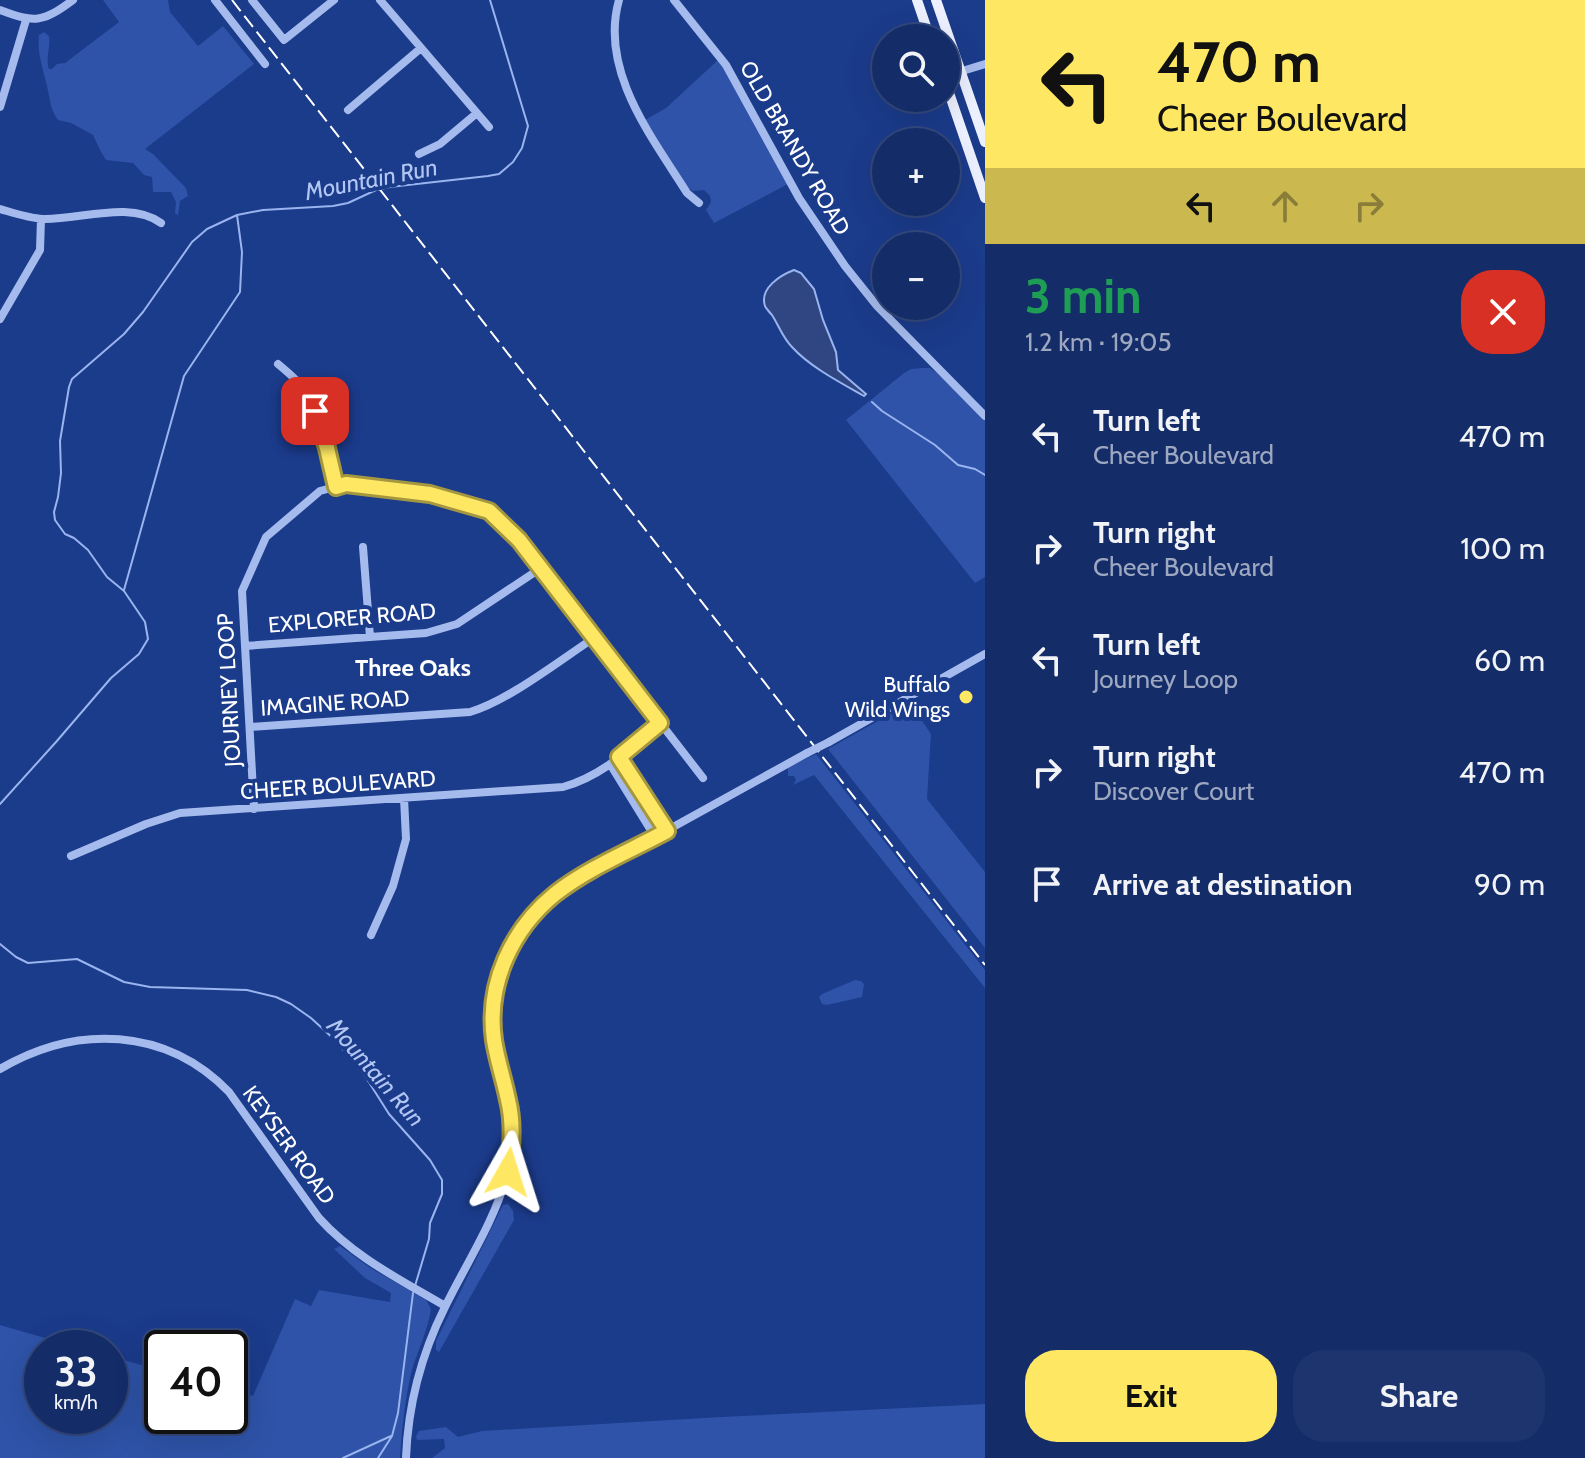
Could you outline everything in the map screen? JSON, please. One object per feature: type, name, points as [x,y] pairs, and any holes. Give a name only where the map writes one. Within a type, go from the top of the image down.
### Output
[{"type":"main road","points":[[917,0],[925,24]]},
{"type":"main road","points":[[936,0],[985,142]]},
{"type":"main road","points":[[956,112],[985,198]]},
{"type":"street","points":[[0,10],[26,20],[49,16],[73,0]]},
{"type":"street","points":[[215,0],[265,64]]},
{"type":"street","points":[[252,0],[284,40],[334,0]]},
{"type":"street","points":[[380,0],[489,127]]},
{"type":"street","points":[[619,0],[617,48],[628,95],[687,193],[699,203]]},
{"type":"street","name":"OLD BRANDY ROAD","points":[[674,0],[726,65],[810,217],[860,287],[985,416]]},
{"type":"street","points":[[0,107],[26,20]]},
{"type":"street","points":[[348,110],[421,48]]},
{"type":"street","points":[[961,71],[985,64]]},
{"type":"street","points":[[419,154],[443,142],[477,113]]},
{"type":"street","points":[[0,209],[41,219],[131,212],[149,215],[161,223]]},
{"type":"street","points":[[0,319],[39,254],[41,219]]},
{"type":"street","points":[[278,364],[298,382],[315,411],[336,487],[346,484],[430,494],[489,511],[519,540],[703,778]]},
{"type":"street","name":"JOURNEY LOOP","points":[[254,809],[242,591],[266,537],[320,491],[336,487]]},
{"type":"street","points":[[363,547],[370,637]]},
{"type":"street","name":"EXPLORER ROAD","points":[[245,646],[426,633],[457,624],[541,568]]},
{"type":"street","name":"IMAGINE ROAD","points":[[250,727],[470,712],[519,687],[594,638]]},
{"type":"street","points":[[406,1458],[408,1421],[420,1369],[445,1306],[498,1201],[508,1172],[511,1156],[510,1112],[493,1030],[495,997],[504,962],[525,925],[557,893],[597,868],[985,654]]},
{"type":"street","name":"CHEER BOULEVARD","points":[[71,856],[180,813],[563,787],[599,773],[660,723]]},
{"type":"street","points":[[619,757],[667,831]]},
{"type":"street","points":[[610,764],[655,837]]},
{"type":"street","points":[[371,935],[393,886],[406,839],[404,798]]},
{"type":"street","name":"KEYSER ROAD","points":[[0,1069],[22,1057],[61,1043],[97,1039],[129,1040],[172,1051],[213,1077],[229,1092],[330,1231],[357,1253],[445,1306]]},
{"type":"shaded area","points":[[103,0],[168,0],[170,12],[198,46],[223,26],[254,64],[145,149],[186,188],[188,196],[180,201],[178,215],[171,192],[153,192],[152,177],[144,175],[133,163],[106,160],[93,135],[58,120],[53,111],[40,58],[39,35],[44,32],[49,36],[49,69],[65,63],[119,22]]},
{"type":"shaded area","points":[[718,60],[788,184],[714,223],[706,210],[711,202],[710,196],[704,190],[687,188],[645,120],[666,108]]},
{"type":"shaded area","points":[[794,270],[801,273],[814,289],[836,352],[838,370],[866,394],[864,396],[799,354],[765,307],[768,288]]},
{"type":"shaded area","points":[[930,368],[985,418],[985,577],[975,583],[846,420],[904,373],[911,369]]},
{"type":"shaded area","points":[[910,703],[931,734],[927,799],[985,872],[985,948],[828,749]]},
{"type":"shaded area","points":[[816,754],[985,970],[985,988],[814,775],[793,785],[796,780],[794,776],[788,776],[788,767]]},
{"type":"shaded area","points":[[855,980],[864,984],[862,997],[822,1004],[819,997],[822,994]]},
{"type":"shaded area","points":[[508,1204],[514,1220],[439,1352],[436,1341],[503,1205]]},
{"type":"shaded area","points":[[340,1246],[426,1300],[431,1309],[410,1381],[400,1458],[0,1458],[0,1325],[24,1332],[24,1434],[128,1434],[128,1361],[144,1366],[144,1434],[248,1434],[248,1395],[253,1396],[295,1299],[311,1306],[319,1290],[390,1302],[391,1293],[365,1278],[334,1249]]},
{"type":"shaded area","points":[[985,1404],[985,1458],[432,1458],[445,1448],[444,1439],[417,1440],[416,1436],[419,1431],[446,1427],[458,1437],[482,1431]]},
{"type":"waterway","name":"Mountain Run","points":[[0,804],[111,678],[139,654],[148,639],[145,622],[124,591],[107,577],[88,550],[65,534],[55,520],[61,473],[60,441],[72,379],[124,334],[192,242],[207,229],[237,215],[263,210],[333,206],[390,187],[499,174],[513,162],[522,148],[528,126],[490,0]]},
{"type":"waterway","points":[[124,590],[184,376],[240,292],[242,252],[237,215]]},
{"type":"waterway","points":[[872,402],[935,445],[958,465],[985,475]]},
{"type":"waterway","name":"Mountain Run","points":[[0,944],[28,963],[77,959],[124,982],[150,987],[247,990],[276,997],[311,1018],[336,1041],[365,1076],[389,1114],[430,1160],[442,1180],[442,1194],[430,1223],[429,1239],[415,1286]]},
{"type":"waterway","name":"Mountain Run","points":[[378,1458],[392,1436],[398,1413],[413,1293]]},
{"type":"waterway","points":[[343,1458],[391,1436]]},
{"type":"railway","points":[[232,0],[985,965]]},
{"type":"place","name":"Buffalo Wild Wings","points":[[966,697]]},
{"type":"district","name":"Three Oaks","points":[[413,667]]},
{"type":"route","points":[[315,411],[336,487],[346,484],[430,494],[489,511],[519,540],[660,723],[619,757],[667,831],[597,868],[545,903],[516,938],[498,979],[493,1030],[512,1124],[508,1172]]}]
